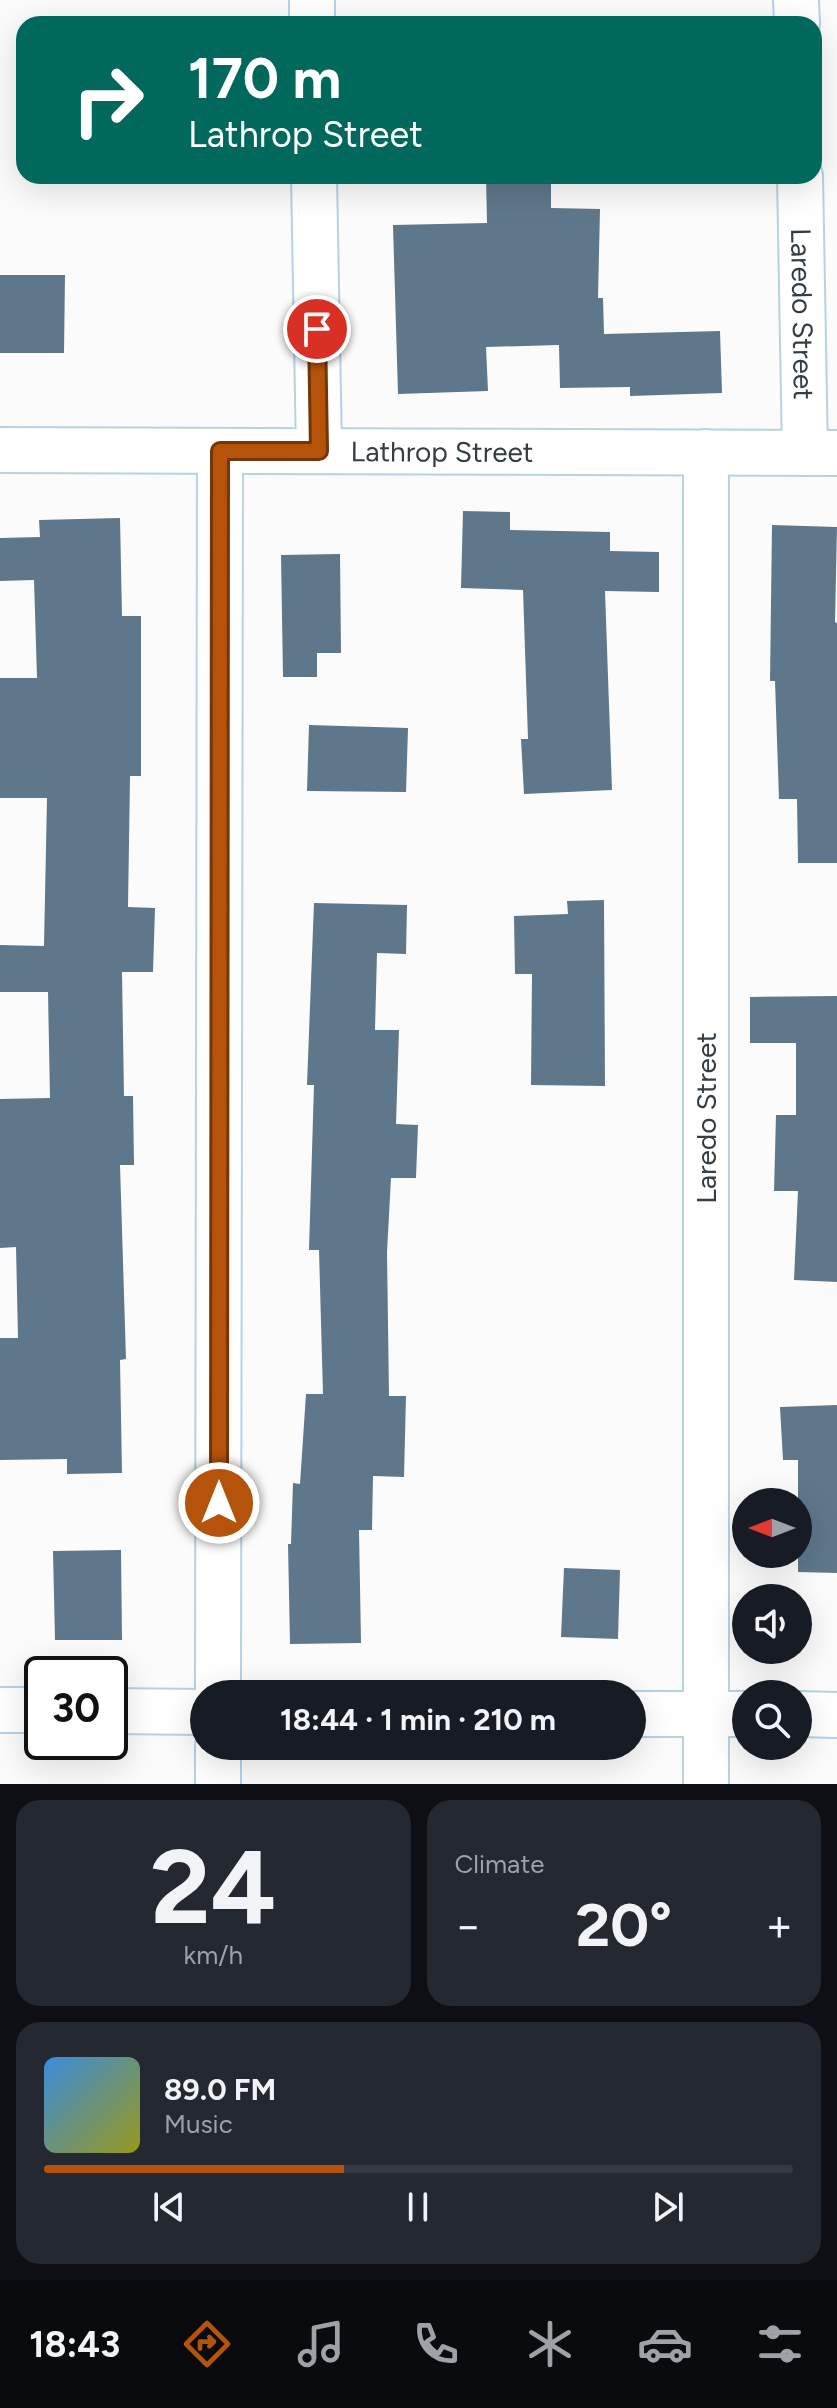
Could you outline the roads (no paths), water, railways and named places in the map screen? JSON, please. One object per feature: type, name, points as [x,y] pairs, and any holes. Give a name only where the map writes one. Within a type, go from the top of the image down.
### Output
[{"type":"street","points":[[314,184],[319,451]]},
{"type":"street","name":"Laredo Street","points":[[801,184],[821,453]]},
{"type":"street","name":"Lathrop Street","points":[[0,450],[821,453]]},
{"type":"street","points":[[218,1680],[220,451]]},
{"type":"street","name":"Laredo Street","points":[[706,452],[726,1714],[706,1784]]},
{"type":"street","points":[[0,1710],[24,1710]]},
{"type":"street","points":[[128,1711],[190,1712]]},
{"type":"street","points":[[646,1714],[726,1714]]},
{"type":"street","points":[[812,1714],[837,1715]]},
{"type":"street","points":[[218,1760],[218,1784]]}]
